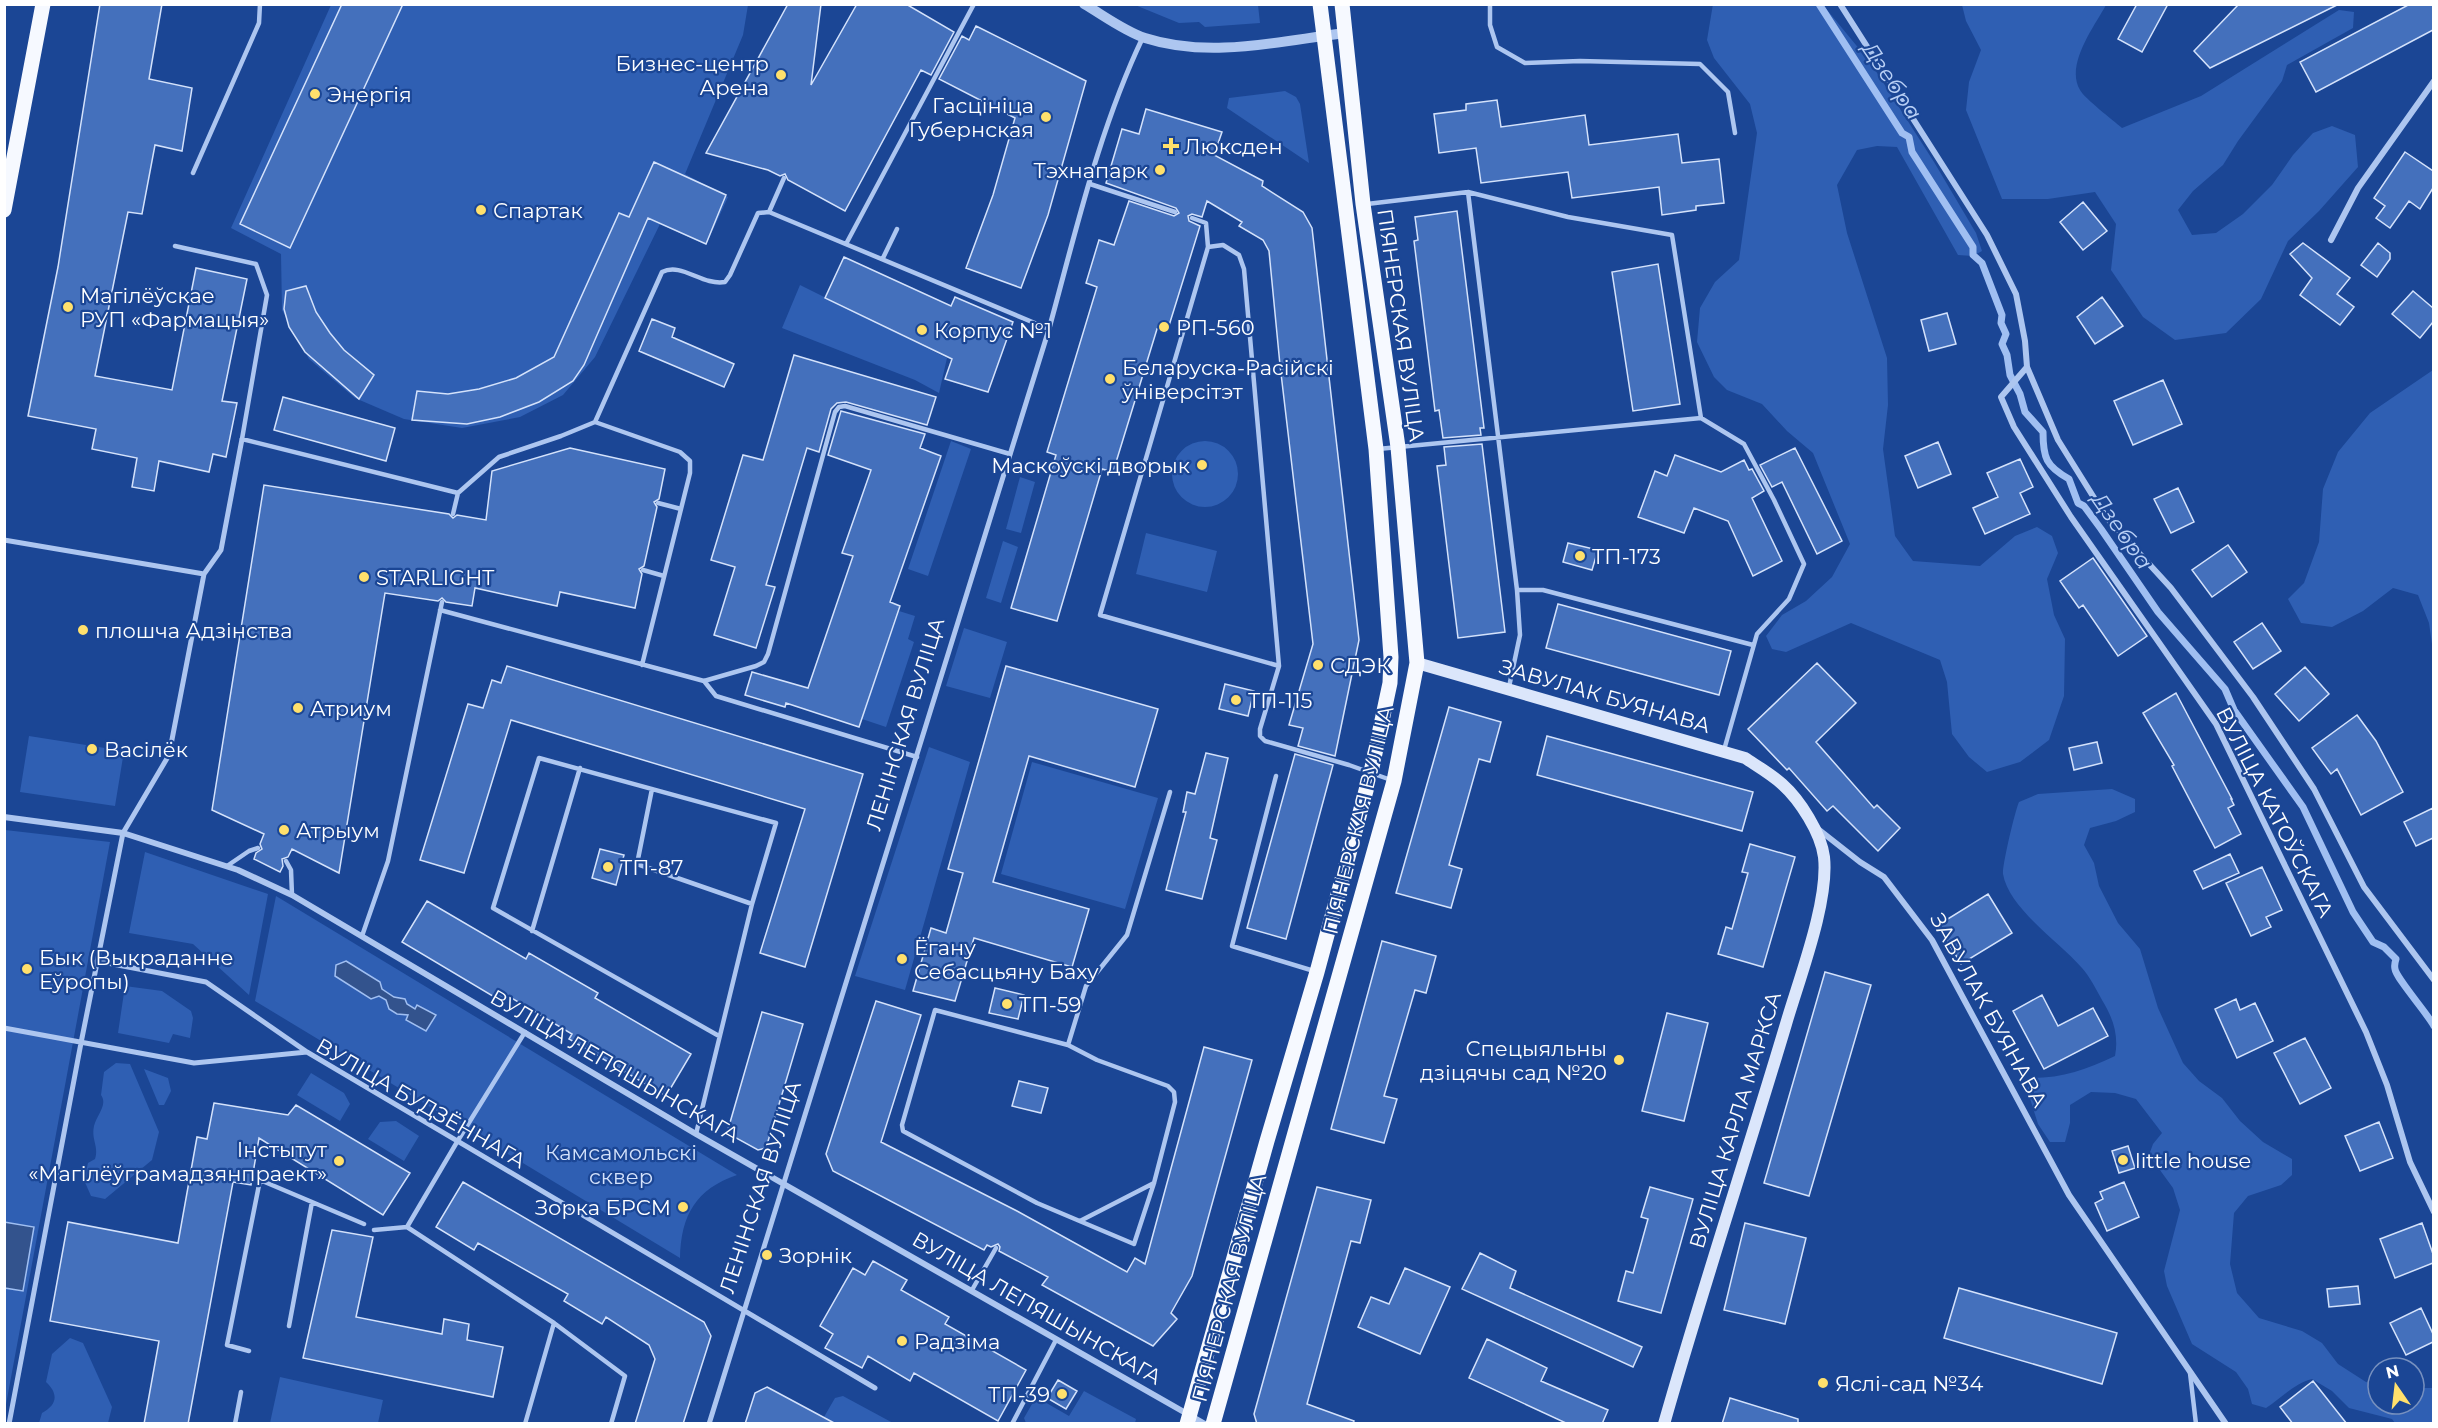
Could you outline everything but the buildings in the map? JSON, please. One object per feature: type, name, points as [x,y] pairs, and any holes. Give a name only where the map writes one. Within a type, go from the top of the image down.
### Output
[{"type":"main road","points":[[4,210],[43,4]]},
{"type":"main road","points":[[1320,4],[1323,36]]},
{"type":"main road","points":[[1342,4],[1345,33]]},
{"type":"main road","name":"ПІЯНЕРСКАЯ ВУЛІЦА","points":[[1213,1424],[1394,781],[1418,663],[1398,447],[1363,204],[1345,33]]},
{"type":"main road","name":"ПІЯНЕРСКАЯ ВУЛІЦА","points":[[1189,1419],[1317,972],[1371,772],[1390,684],[1391,657],[1376,449],[1323,36]]},
{"type":"main road","points":[[1391,657],[1418,663]]},
{"type":"main road","name":"ЗАВУЛАК БУЯНАВА","points":[[1418,663],[1724,750],[1745,758],[1783,784],[1815,826]]},
{"type":"main road","name":"ВУЛІЦА КАРЛА МАРКСА","points":[[1664,1424],[1690,1332],[1736,1191],[1824,888],[1824,856],[1815,826]]},
{"type":"street","points":[[1084,4],[1143,37],[1191,48],[1221,49],[1345,33]]},
{"type":"street","name":"ВУЛІЦА КАТОЎСКАГА","points":[[1840,4],[1987,235],[2016,294],[2027,367],[2058,440],[2106,518],[2171,588],[2253,697],[2314,789],[2364,887],[2433,980]]},
{"type":"street","name":"ЛЕНІНСКАЯ ВУЛІЦА","points":[[709,1424],[1049,329],[1090,184],[1125,75],[1143,37]]},
{"type":"street","points":[[2331,240],[2358,188],[2433,81]]},
{"type":"street","name":"ВУЛІЦА КАТОЎСКАГА","points":[[2027,367],[2001,397],[2014,427],[2072,517],[2216,724],[2366,1032],[2387,1085],[2410,1162],[2433,1212]]},
{"type":"street","points":[[9,1424],[123,833],[169,755],[204,574],[221,550],[242,439]]},
{"type":"street","points":[[4,540],[204,574]]},
{"type":"street","name":"ВУЛІЦА ЛЕПЯШЫНСКАГА","points":[[4,817],[123,833],[227,866],[292,895],[696,1134],[972,1290],[1189,1419],[1205,1424]]},
{"type":"street","name":"ЗАВУЛАК БУЯНАВА","points":[[1815,826],[1884,877],[1932,940],[2069,1195],[2226,1424]]},
{"type":"street","points":[[97,961],[206,982],[307,1052]]},
{"type":"street","name":"ВУЛІЦА БУДЗЁННАГА","points":[[4,1028],[194,1063],[307,1052],[875,1388]]},
{"type":"lane","points":[[193,173],[259,23],[260,4]]},
{"type":"lane","points":[[846,244],[974,4]]},
{"type":"lane","points":[[1490,4],[1490,25],[1497,47],[1525,63],[1590,61],[1700,64],[1728,92],[1735,133]]},
{"type":"lane","points":[[769,212],[784,178]]},
{"type":"lane","points":[[1090,184],[1175,212]]},
{"type":"lane","points":[[1467,192],[1520,635],[1509,690]]},
{"type":"lane","points":[[1363,204],[1467,192],[1568,217],[1672,236],[1701,418]]},
{"type":"lane","points":[[595,422],[662,272],[669,268],[713,284],[725,282],[730,276],[758,213],[769,212],[1049,329]]},
{"type":"lane","points":[[1192,218],[1206,223],[1208,246],[1100,615],[1279,666]]},
{"type":"lane","points":[[883,258],[897,229]]},
{"type":"lane","points":[[175,246],[256,264],[267,295],[242,439],[458,493]]},
{"type":"lane","points":[[1208,246],[1223,246],[1239,255],[1244,269],[1279,666],[1260,729],[1260,736],[1265,741],[1394,781]]},
{"type":"lane","points":[[440,610],[704,681],[756,666],[764,662],[768,654],[838,407],[845,406],[1010,454]]},
{"type":"lane","points":[[1376,449],[1701,418],[1744,444],[1804,564],[1789,599],[1757,634],[1724,750]]},
{"type":"lane","points":[[453,514],[458,493],[499,457],[595,422],[680,452],[690,461],[690,473],[642,665]]},
{"type":"lane","points":[[658,503],[681,509]]},
{"type":"lane","points":[[643,570],[664,576]]},
{"type":"lane","points":[[1516,590],[1542,590],[1753,645]]},
{"type":"lane","points":[[362,936],[388,861],[442,602]]},
{"type":"lane","points":[[704,681],[716,696],[917,757]]},
{"type":"lane","points":[[696,1134],[752,904],[776,823],[539,758],[493,908],[719,1036]]},
{"type":"lane","points":[[532,932],[580,768]]},
{"type":"lane","points":[[1276,776],[1232,946],[1317,972]]},
{"type":"lane","points":[[652,789],[637,864],[752,904]]},
{"type":"lane","points":[[1068,1045],[1086,986],[1127,935],[1170,792]]},
{"type":"lane","points":[[227,866],[249,850],[258,848]]},
{"type":"lane","points":[[286,861],[291,870],[292,895]]},
{"type":"lane","points":[[935,1010],[1068,1045],[1097,1060],[1168,1086],[1174,1092],[1175,1102],[1154,1183],[1134,1244],[1037,1203],[906,1134],[902,1125],[935,1010]]},
{"type":"lane","points":[[407,1227],[525,1032]]},
{"type":"lane","points":[[249,1351],[227,1345],[260,1180],[364,1224]]},
{"type":"lane","points":[[1080,1221],[1154,1183]]},
{"type":"lane","points":[[289,1326],[312,1202]]},
{"type":"lane","points":[[374,1230],[407,1227],[554,1323],[626,1376],[611,1424]]},
{"type":"lane","points":[[972,1290],[996,1248]]},
{"type":"lane","points":[[525,1424],[554,1323]]},
{"type":"lane","points":[[1011,1424],[1056,1340]]},
{"type":"lane","points":[[2189,1367],[2196,1424]]},
{"type":"lane","points":[[235,1424],[241,1392]]},
{"type":"green space","points":[[1713,4],[1823,5],[1870,62],[1976,233],[1982,251],[1973,256],[1958,255],[1897,147],[1877,146],[1857,150],[1837,185],[1847,233],[1887,358],[1888,405],[1883,449],[1895,536],[1913,561],[1980,566],[2015,536],[2037,527],[2052,536],[2058,553],[2047,579],[2054,615],[2065,639],[2064,696],[2049,740],[2020,762],[1987,772],[1969,757],[1952,734],[1947,682],[1940,660],[1851,623],[1786,652],[1772,649],[1766,636],[1782,615],[1806,601],[1832,577],[1850,544],[1813,453],[1787,431],[1762,404],[1727,390],[1714,377],[1697,342],[1700,308],[1715,282],[1739,260],[1757,133],[1750,104],[1714,58],[1707,40]]},
{"type":"green space","name":"Спартак","points":[[331,5],[748,5],[743,35],[685,174],[728,197],[706,245],[660,224],[595,357],[563,395],[520,417],[462,428],[404,419],[355,398],[309,359],[282,310],[281,254],[231,228]]},
{"type":"green space","points":[[1135,5],[1258,5],[1260,23],[1205,27],[1199,22],[1179,23]]},
{"type":"green space","points":[[1962,5],[2106,5],[2078,58],[2076,80],[2083,94],[2122,128],[2201,96],[2339,10],[2354,12],[2353,28],[2287,65],[2282,81],[2223,165],[2193,191],[2178,210],[2192,235],[2216,233],[2243,214],[2272,185],[2293,155],[2313,133],[2332,126],[2355,135],[2358,167],[2319,211],[2288,241],[2261,299],[2226,333],[2175,340],[2143,317],[2111,270],[2116,224],[2095,192],[2048,199],[2002,199],[1966,110],[1969,82],[1981,50],[1966,21]]},
{"type":"green space","points":[[1285,91],[1296,97],[1300,104],[1309,163],[1227,108],[1229,98]]},
{"type":"green space","points":[[800,285],[947,358],[939,393],[915,380],[782,328]]},
{"type":"green space","points":[[2433,370],[2433,651],[2429,623],[2418,595],[2393,588],[2363,611],[2332,627],[2301,623],[2288,599],[2304,583],[2319,542],[2323,489],[2338,452],[2370,413]]},
{"type":"green space","points":[[951,441],[971,449],[928,576],[908,569]]},
{"type":"green space","points":[[1205,441],[1218,443],[1233,456],[1238,474],[1236,487],[1223,502],[1205,507],[1192,505],[1177,492],[1172,474],[1174,461],[1187,446]]},
{"type":"green space","points":[[1020,477],[1035,482],[1021,533],[1006,529]]},
{"type":"green space","points":[[1146,533],[1217,551],[1207,592],[1136,574]]},
{"type":"green space","points":[[1003,541],[1018,547],[1001,603],[986,598]]},
{"type":"green space","points":[[899,611],[915,616],[908,639],[914,642],[886,727],[862,719]]},
{"type":"green space","points":[[964,628],[1007,642],[990,698],[946,686]]},
{"type":"green space","points":[[29,736],[124,751],[115,806],[20,792]]},
{"type":"green space","points":[[929,747],[970,762],[905,990],[855,976]]},
{"type":"green space","points":[[1032,762],[1158,798],[1125,909],[1001,874]]},
{"type":"green space","points":[[2112,789],[2135,799],[2135,812],[2116,821],[2090,828],[2084,845],[2094,863],[2099,886],[2118,923],[2140,949],[2158,1008],[2183,1063],[2199,1081],[2222,1098],[2240,1121],[2263,1142],[2292,1159],[2292,1175],[2281,1185],[2248,1196],[2234,1213],[2230,1264],[2237,1293],[2259,1318],[2302,1331],[2322,1343],[2338,1364],[2366,1382],[2366,1412],[2349,1408],[2332,1391],[2312,1379],[2294,1387],[2266,1408],[2252,1404],[2248,1389],[2236,1372],[2192,1344],[2167,1286],[2164,1271],[2180,1210],[2173,1188],[2149,1155],[2153,1144],[2162,1133],[2136,1099],[2115,1093],[2091,1092],[2070,1105],[2070,1123],[2065,1142],[2050,1142],[2038,1124],[2027,1089],[2032,1078],[2075,1072],[2115,1056],[2116,1034],[2109,1013],[2085,972],[2036,924],[2007,887],[2003,874],[2009,838],[2019,802],[2038,794]]},
{"type":"green space","points":[[5,830],[110,842],[5,1410],[5,1288],[23,1291],[34,1228],[5,1222]]},
{"type":"green space","points":[[145,852],[268,894],[249,995],[193,944],[129,933]]},
{"type":"green space","name":"Камсамольскі сквер","points":[[276,896],[737,1175],[711,1188],[694,1206],[684,1229],[680,1258],[255,1001]],"holes":[[[382,989],[394,997],[405,999],[407,1004],[415,1009],[418,1005],[435,1016],[406,1019],[409,1015],[397,1014],[386,1000],[379,996]]]},
{"type":"green space","points":[[125,986],[162,991],[191,1011],[193,1018],[190,1038],[173,1034],[169,1043],[118,1033]]},
{"type":"green space","points":[[116,1063],[130,1064],[159,1132],[152,1160],[105,1199],[91,1196],[84,1180],[88,1163],[95,1159],[96,1154],[93,1131],[103,1106],[101,1095],[104,1072]]},
{"type":"green space","points":[[144,1069],[168,1078],[171,1091],[164,1105],[159,1105]]},
{"type":"green space","points":[[311,1073],[344,1093],[350,1104],[340,1121],[297,1095]]},
{"type":"green space","points":[[396,1121],[419,1136],[404,1161],[368,1139],[380,1122]]},
{"type":"green space","points":[[70,1338],[83,1343],[112,1407],[108,1423],[39,1423],[42,1413],[51,1406],[54,1399],[53,1391],[46,1382],[52,1354]]},
{"type":"green space","points":[[280,1377],[383,1400],[378,1423],[270,1423]]},
{"type":"green space","points":[[2426,1388],[2433,1388],[2433,1423],[2395,1423],[2392,1419],[2380,1416],[2426,1416]]},
{"type":"green space","points":[[1084,1391],[1136,1419],[1135,1423],[1026,1423],[1024,1418],[1036,1397],[1069,1416]]},
{"type":"green space","points":[[843,1396],[893,1423],[830,1423],[831,1421],[824,1417],[835,1398]]},
{"type":"shaded area","points":[[346,961],[380,982],[382,989],[394,997],[405,999],[407,1004],[415,1009],[417,1005],[436,1015],[426,1031],[406,1020],[408,1015],[397,1014],[389,1009],[386,1000],[379,996],[371,999],[335,976],[336,965]]},
{"type":"shaded area","points":[[4,1222],[34,1227],[23,1291],[5,1288]]},
{"type":"waterway","name":"Дзебра","points":[[1819,4],[1902,133],[1909,137],[1912,152],[1973,247],[1973,255],[1982,263],[2002,315],[2001,323],[2006,334],[2002,344],[2007,355],[2010,375],[2020,394],[2025,412],[2043,432],[2047,460],[2055,470],[2069,479],[2078,503],[2084,506],[2101,529],[2158,612],[2225,689],[2234,710],[2303,807],[2353,912],[2373,942],[2384,947],[2396,959],[2397,974],[2434,1026]]},
{"type":"place","name":"Бизнес-центр Арена","points":[[781,75]]},
{"type":"place","name":"Энергія","points":[[315,94]]},
{"type":"place","name":"Гасцініца Губернская","points":[[1046,117]]},
{"type":"place","name":"Люксден","points":[[1171,146]]},
{"type":"place","name":"Тэхнапарк","points":[[1160,170]]},
{"type":"place","name":"Спартак","points":[[481,210]]},
{"type":"place","name":"Магілёўскае РУП «Фармацыя»","points":[[68,307]]},
{"type":"place","name":"РП-560","points":[[1164,327]]},
{"type":"place","name":"Корпус №1","points":[[922,330]]},
{"type":"place","name":"Беларуска-Расійскі ўніверсітэт","points":[[1110,379]]},
{"type":"place","name":"Маскоўскі дворык","points":[[1202,465]]},
{"type":"place","name":"ТП-173","points":[[1580,556]]},
{"type":"place","name":"STARLIGHT","points":[[364,577]]},
{"type":"place","name":"плошча Адзінства","points":[[83,630]]},
{"type":"place","name":"СДЭК","points":[[1318,665]]},
{"type":"place","name":"ТП-115","points":[[1236,700]]},
{"type":"place","name":"Атриум","points":[[298,708]]},
{"type":"place","name":"Васілёк","points":[[92,749]]},
{"type":"place","name":"Атрыум","points":[[284,830]]},
{"type":"place","name":"ТП-87","points":[[608,867]]},
{"type":"place","name":"Ёгану Себасцьяну Баху","points":[[902,959]]},
{"type":"place","name":"Бык (Выкраданне Еўропы)","points":[[27,969]]},
{"type":"place","name":"ТП-59","points":[[1007,1004]]},
{"type":"place","name":"Спецыяльны дзіцячы сад №20","points":[[1619,1060]]},
{"type":"place","name":"little house","points":[[2123,1160]]},
{"type":"place","name":"Інстытут «Магілёўграмадзянпраект»","points":[[339,1161]]},
{"type":"place","name":"Зорка БРСМ","points":[[683,1207]]},
{"type":"place","name":"Зорнік","points":[[767,1255]]},
{"type":"place","name":"Радзіма","points":[[902,1341]]},
{"type":"place","name":"Яслі-сад №34","points":[[1823,1383]]},
{"type":"place","name":"ТП-39","points":[[1062,1394]]}]
